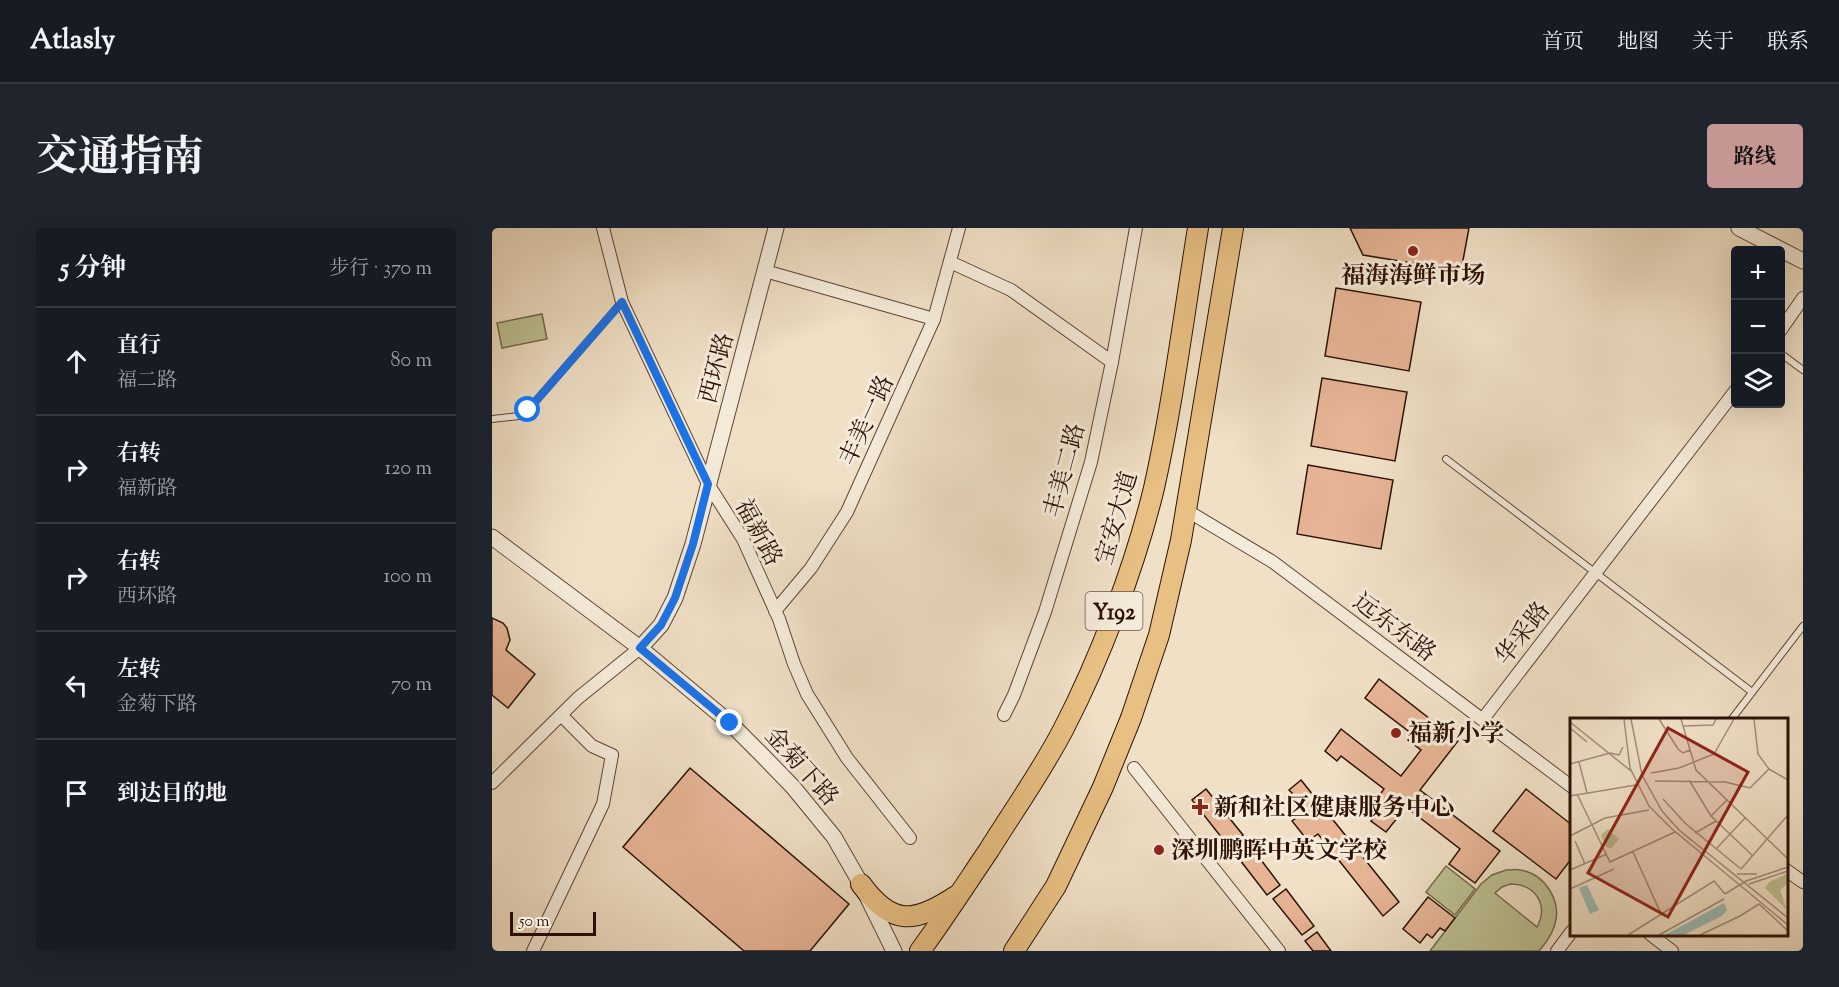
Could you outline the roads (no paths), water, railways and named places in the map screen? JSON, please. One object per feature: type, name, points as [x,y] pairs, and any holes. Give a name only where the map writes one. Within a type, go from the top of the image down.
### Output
[{"type":"main road","name":"宝安大道","points":[[920,951],[963,891],[1036,778],[1063,730],[1087,678],[1125,582],[1153,489],[1198,228]]},
{"type":"main road","name":"Y192","points":[[1014,951],[1056,886],[1103,788],[1131,718],[1159,635],[1181,540],[1233,228]]},
{"type":"main road","points":[[861,884],[881,908],[900,916],[923,914],[963,891]]},
{"type":"street","name":"福新路","points":[[603,228],[622,302],[708,484],[743,539],[775,611],[794,664],[817,712],[847,758],[910,838]]},
{"type":"street","name":"西环路","points":[[640,648],[661,625],[675,598],[693,544],[776,228]]},
{"type":"street","name":"丰美一路","points":[[775,611],[811,568],[847,512],[934,319],[959,228]]},
{"type":"street","name":"丰美二路","points":[[1004,715],[1014,695],[1052,590],[1091,462],[1137,228]]},
{"type":"street","points":[[1738,228],[1803,261]]},
{"type":"street","points":[[950,262],[1011,290],[1112,362]]},
{"type":"street","points":[[765,271],[934,319]]},
{"type":"street","points":[[1785,324],[1803,298]]},
{"type":"street","name":"华采路","points":[[1483,719],[1731,396]]},
{"type":"street","name":"远东东路","points":[[1186,510],[1273,562],[1570,786]]},
{"type":"street","name":"金菊下路","points":[[492,537],[640,648],[730,723],[794,787],[834,837],[861,884],[894,951]]},
{"type":"street","points":[[492,783],[578,698],[640,648]]},
{"type":"street","points":[[533,951],[603,804],[612,755],[592,746],[561,715]]},
{"type":"street","points":[[1134,768],[1279,951]]},
{"type":"street","points":[[1788,871],[1803,882]]},
{"type":"street","points":[[1557,951],[1570,934]]},
{"type":"street","points":[[1653,936],[1672,951]]},
{"type":"lane","points":[[492,419],[519,416],[528,410],[622,302]]},
{"type":"lane","points":[[1781,354],[1803,370]]},
{"type":"lane","points":[[1446,459],[1752,692]]},
{"type":"lane","points":[[1732,718],[1803,626]]},
{"type":"place","name":"福海海鲜市场","points":[[1413,251]]},
{"type":"place","name":"福新小学","points":[[1396,733]]},
{"type":"place","name":"新和社区健康服务中心","points":[[1200,807]]},
{"type":"place","name":"深圳鹏晖中英文学校","points":[[1159,850]]}]
